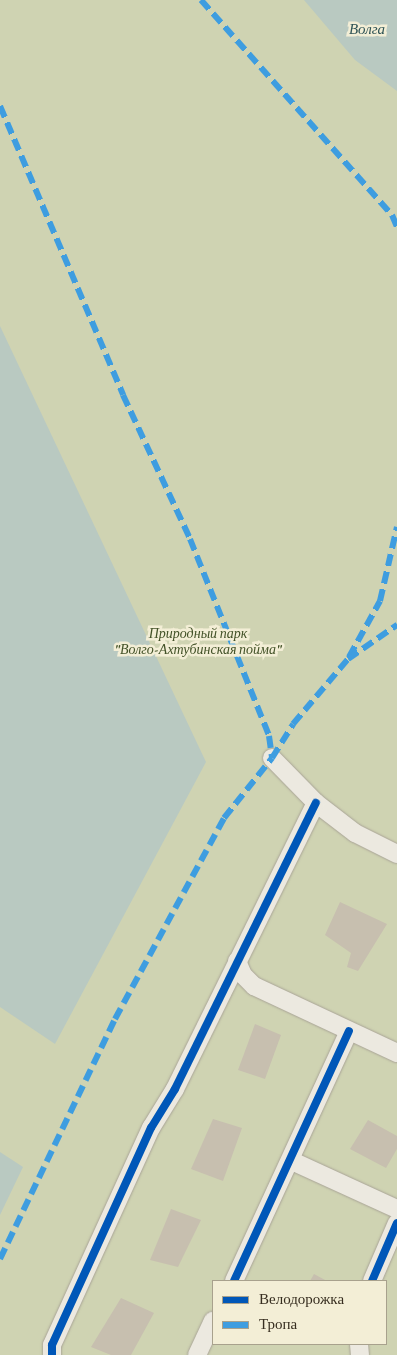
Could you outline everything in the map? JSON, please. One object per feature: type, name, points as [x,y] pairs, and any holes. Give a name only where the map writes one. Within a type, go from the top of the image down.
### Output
[{"type":"street","points":[[272,758],[316,803],[356,833],[397,854]]},
{"type":"street","points":[[52,1355],[52,1345],[151,1128],[175,1089],[316,803]]},
{"type":"street","points":[[237,961],[243,975],[254,986],[397,1053]]},
{"type":"street","points":[[234,1280],[292,1161],[349,1031]]},
{"type":"street","points":[[292,1161],[397,1209]]},
{"type":"street","points":[[372,1280],[397,1223]]},
{"type":"street","points":[[197,1355],[212,1323]]},
{"type":"green space","name":"Природный парк \"Волго-Ахтубинская пойма\"","points":[[0,0],[397,0],[397,1355],[0,1355]]},
{"type":"water","name":"Волга","points":[[304,0],[397,0],[397,91],[355,60]]},
{"type":"water","points":[[0,326],[206,762],[55,1044],[0,1007]]},
{"type":"water","points":[[0,1152],[23,1167],[0,1215]]},
{"type":"building","points":[[340,902],[387,924],[358,971],[347,967],[351,953],[325,935]]},
{"type":"building","points":[[255,1024],[281,1035],[265,1079],[238,1070]]},
{"type":"building","points":[[213,1119],[242,1128],[223,1181],[191,1169]]},
{"type":"building","points":[[368,1120],[397,1136],[397,1149],[386,1168],[350,1149]]},
{"type":"building","points":[[171,1209],[201,1220],[178,1267],[150,1260]]},
{"type":"building","points":[[314,1274],[325,1280],[311,1280]]},
{"type":"building","points":[[121,1298],[154,1313],[131,1355],[111,1355],[91,1347]]},
{"type":"marked path","points":[[201,0],[392,215],[397,227]]},
{"type":"marked path","points":[[0,106],[123,395],[190,539],[269,736],[272,758]]},
{"type":"marked path","points":[[349,657],[380,601],[397,527]]},
{"type":"marked path","points":[[0,1259],[115,1019],[224,818],[272,758],[293,724],[348,659],[397,625]]},
{"type":"cycle path","points":[[52,1355],[52,1345],[151,1128],[175,1089],[316,803]]},
{"type":"cycle path","points":[[234,1280],[349,1031]]},
{"type":"cycle path","points":[[372,1280],[397,1223]]}]
